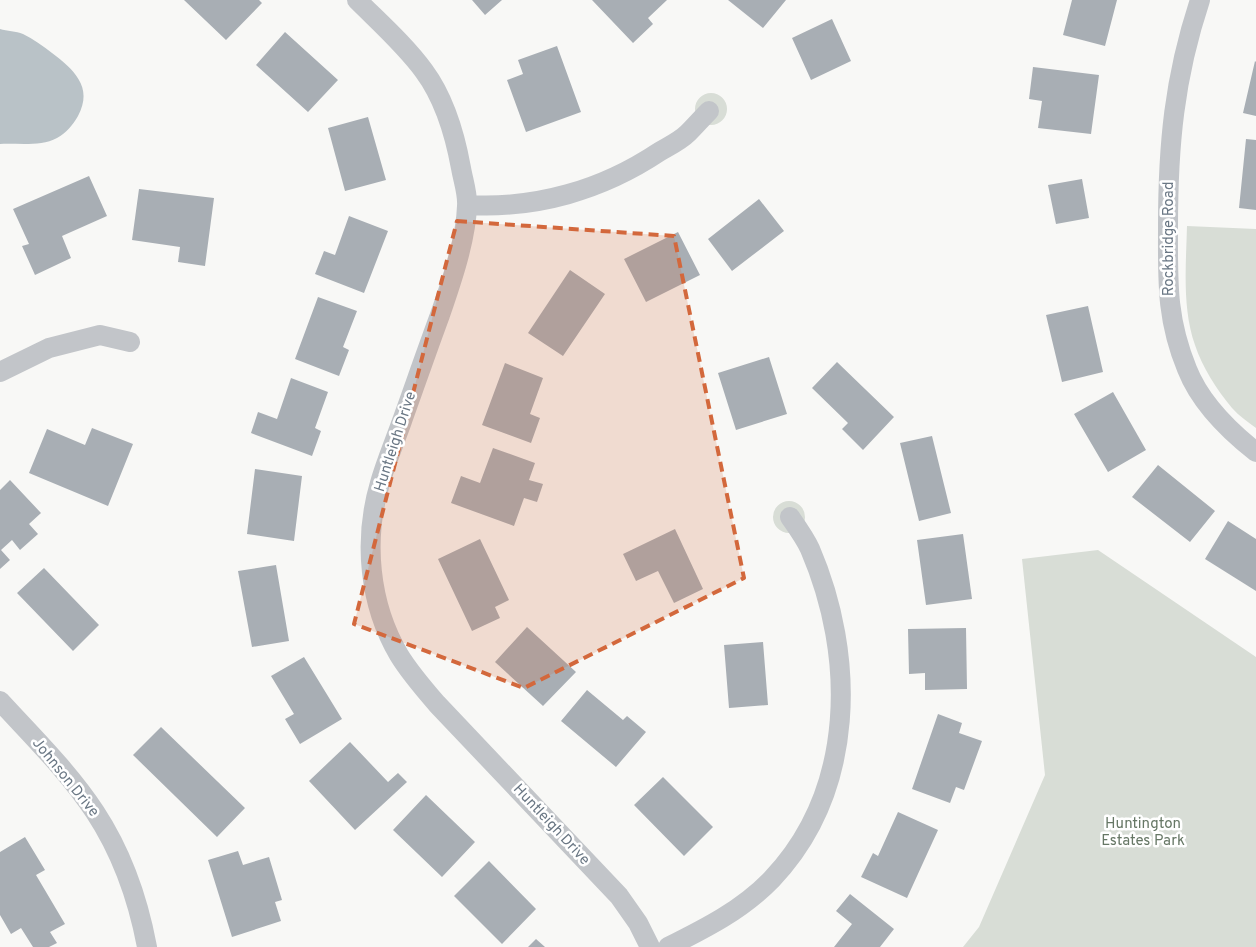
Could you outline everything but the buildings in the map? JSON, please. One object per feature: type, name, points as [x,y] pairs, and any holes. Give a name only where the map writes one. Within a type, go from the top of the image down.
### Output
[{"type":"street","name":"Huntleigh Drive","points":[[357,0],[403,46],[424,71],[440,99],[459,157],[468,205],[451,283],[380,484],[371,527],[370,543],[373,581],[378,603],[388,632],[399,655],[414,677],[437,704],[619,896],[638,922],[650,947]]},
{"type":"street","name":"Rockbridge Road","points":[[1200,0],[1182,63],[1174,104],[1168,193],[1169,306],[1173,328],[1187,370],[1201,394],[1230,430],[1256,452]]},
{"type":"street","points":[[468,205],[486,206],[527,203],[569,195],[600,185],[638,166],[686,135],[708,111]]},
{"type":"street","points":[[0,372],[49,348],[100,336],[130,342]]},
{"type":"street","points":[[668,947],[737,910],[772,879],[803,838],[823,800],[833,770],[839,739],[841,705],[840,675],[833,624],[828,600],[809,548],[790,517]]},
{"type":"street","name":"Johnson Drive","points":[[0,701],[76,786],[95,812],[120,856],[134,894],[147,947]]},
{"type":"highlighted area","points":[[457,221],[674,236],[744,578],[524,688],[354,624]]},
{"type":"green space","points":[[711,93],[717,94],[722,98],[726,103],[726,115],[722,120],[717,124],[711,125],[705,124],[700,120],[696,115],[695,109],[696,103],[700,98],[705,94]]},
{"type":"green space","points":[[1187,226],[1256,229],[1256,428],[1235,411],[1221,394],[1210,378],[1195,345],[1186,301]]},
{"type":"green space","points":[[789,501],[795,502],[800,506],[804,511],[804,523],[800,528],[795,532],[789,533],[783,532],[778,528],[774,523],[773,517],[774,511],[778,506],[783,502]]},
{"type":"green space","name":"Huntington Estates Park","points":[[1098,550],[1256,657],[1256,947],[963,947],[979,927],[1045,775],[1022,559]]},
{"type":"shaded area","points":[[0,29],[20,33],[34,40],[49,50],[74,72],[79,80],[84,96],[82,106],[72,126],[57,138],[36,144],[0,144]]}]
